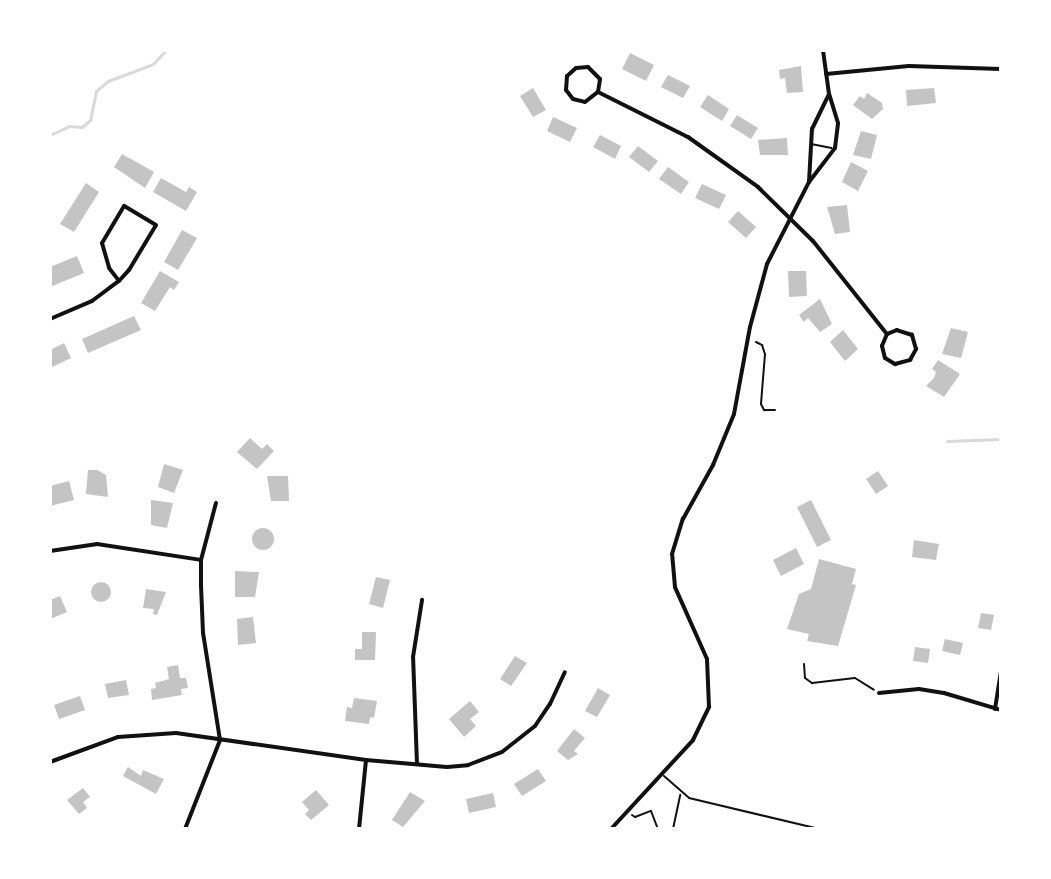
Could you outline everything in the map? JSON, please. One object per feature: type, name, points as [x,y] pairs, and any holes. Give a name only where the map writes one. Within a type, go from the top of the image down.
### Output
[{"type":"street","points":[[611,829],[663,775],[702,725],[711,691],[707,659],[675,587],[672,554],[683,519],[726,439],[767,264],[809,182],[835,148],[838,123],[829,94],[823,50]]},
{"type":"street","points":[[826,74],[948,64],[1001,69]]},
{"type":"street","points":[[588,67],[600,79],[598,92],[585,102],[573,99],[566,90],[567,76],[576,68],[588,67]]},
{"type":"street","points":[[598,92],[715,154],[758,187],[813,241],[887,334]]},
{"type":"street","points":[[809,182],[812,129],[829,94]]},
{"type":"street","points":[[50,319],[92,301],[119,281],[156,225],[124,206],[102,243],[109,268],[119,281]]},
{"type":"street","points":[[897,330],[912,335],[916,349],[910,360],[895,364],[885,358],[882,346],[887,334],[897,330]]},
{"type":"street","points":[[185,829],[220,740],[203,633],[201,560],[216,503]]},
{"type":"street","points":[[50,551],[97,544],[201,560]]},
{"type":"street","points":[[417,764],[413,657],[422,600]]},
{"type":"street","points":[[50,762],[118,737],[176,733],[366,760],[468,765],[502,752],[535,726],[550,704],[565,672]]},
{"type":"street","points":[[879,693],[932,691],[998,709],[1001,672]]},
{"type":"street","points":[[359,829],[366,760]]},
{"type":"lane","points":[[810,143],[835,148]]},
{"type":"lane","points":[[663,775],[680,793],[709,804],[819,829]]},
{"type":"lane","points":[[673,829],[680,793]]},
{"type":"path","points":[[747,341],[758,342],[765,349],[761,404],[764,410],[775,410]]},
{"type":"path","points":[[804,664],[805,678],[812,683],[855,678],[879,693]]},
{"type":"path","points":[[627,812],[635,817],[651,811],[658,829]]},
{"type":"building","points":[[630,53],[654,65],[646,81],[622,69]]},
{"type":"building","points":[[801,66],[803,92],[787,93],[785,78],[780,79],[779,70]]},
{"type":"building","points":[[668,75],[690,86],[683,98],[661,87]]},
{"type":"building","points":[[533,88],[546,110],[533,117],[520,96]]},
{"type":"building","points":[[934,88],[936,103],[907,106],[906,90]]},
{"type":"building","points":[[867,93],[882,103],[883,109],[872,119],[853,105],[860,96],[864,99]]},
{"type":"building","points":[[708,95],[729,109],[722,121],[700,107]]},
{"type":"building","points":[[737,115],[758,128],[751,139],[730,126]]},
{"type":"building","points":[[553,117],[577,128],[570,142],[547,131]]},
{"type":"building","points":[[861,131],[877,135],[871,159],[853,155]]},
{"type":"building","points":[[600,135],[621,146],[615,159],[593,147]]},
{"type":"building","points":[[787,138],[788,155],[760,155],[758,140]]},
{"type":"building","points":[[638,146],[658,161],[649,172],[629,157]]},
{"type":"building","points":[[122,154],[154,172],[145,188],[114,167]]},
{"type":"building","points":[[851,162],[868,171],[858,191],[842,182]]},
{"type":"building","points":[[668,167],[689,182],[681,194],[659,179]]},
{"type":"building","points":[[161,178],[186,192],[189,187],[197,192],[186,211],[153,192]]},
{"type":"building","points":[[86,183],[99,192],[74,232],[60,224]]},
{"type":"building","points":[[702,184],[726,195],[719,209],[695,198]]},
{"type":"building","points":[[847,205],[850,232],[835,234],[827,207]]},
{"type":"building","points":[[738,211],[756,227],[746,238],[728,222]]},
{"type":"building","points":[[182,230],[197,238],[178,270],[164,262]]},
{"type":"building","points":[[77,256],[84,273],[50,287],[50,267]]},
{"type":"building","points":[[160,271],[179,282],[174,290],[170,287],[155,311],[141,303]]},
{"type":"building","points":[[788,271],[806,271],[807,296],[789,297]]},
{"type":"building","points":[[820,299],[832,324],[820,332],[808,318],[804,322],[799,315]]},
{"type":"building","points":[[134,316],[141,330],[88,353],[82,339]]},
{"type":"building","points":[[951,328],[968,332],[961,358],[942,354]]},
{"type":"building","points":[[843,330],[858,349],[845,361],[830,342]]},
{"type":"building","points":[[64,343],[71,358],[50,368],[50,350]]},
{"type":"building","points":[[938,360],[960,374],[944,397],[926,386],[934,378],[936,372],[932,369]]},
{"type":"building","points":[[250,438],[262,449],[267,444],[274,451],[257,469],[237,452]]},
{"type":"building","points":[[164,464],[183,470],[174,493],[158,487]]},
{"type":"building","points":[[88,470],[97,470],[106,475],[108,497],[86,494]]},
{"type":"building","points":[[878,471],[888,486],[876,494],[866,479]]},
{"type":"building","points":[[267,476],[288,476],[289,501],[271,501]]},
{"type":"building","points":[[69,481],[74,500],[50,506],[50,486]]},
{"type":"building","points":[[151,500],[173,503],[167,528],[151,525]]},
{"type":"building","points":[[811,500],[831,540],[817,547],[797,507]]},
{"type":"building","points":[[263,528],[274,539],[263,550],[252,539]]},
{"type":"building","points":[[914,540],[939,544],[936,560],[912,557]]},
{"type":"building","points":[[796,548],[804,564],[781,576],[773,560]]},
{"type":"building","points":[[819,559],[856,569],[852,584],[856,585],[838,646],[807,641],[809,634],[787,629],[799,594],[811,589]]},
{"type":"building","points":[[235,571],[259,572],[255,597],[235,597]]},
{"type":"building","points":[[376,577],[390,580],[383,608],[369,604]]},
{"type":"building","points":[[101,582],[108,585],[111,592],[108,599],[101,602],[94,599],[91,592],[94,585]]},
{"type":"building","points":[[146,589],[166,592],[157,615],[153,614],[154,609],[143,608]]},
{"type":"building","points":[[60,596],[67,612],[50,619],[50,600]]},
{"type":"building","points":[[981,613],[994,615],[991,630],[978,628]]},
{"type":"building","points":[[253,617],[256,643],[238,645],[237,619]]},
{"type":"building","points":[[362,632],[376,632],[375,660],[355,660],[355,649],[362,649]]},
{"type":"building","points":[[945,639],[963,643],[960,655],[942,651]]},
{"type":"building","points":[[915,647],[930,649],[928,663],[913,661]]},
{"type":"building","points":[[515,656],[527,663],[511,686],[500,679]]},
{"type":"building","points":[[178,665],[180,678],[186,678],[188,688],[181,689],[182,695],[152,700],[151,689],[156,688],[155,683],[169,679],[167,667]]},
{"type":"building","points":[[126,680],[129,695],[108,698],[105,684]]},
{"type":"building","points":[[598,688],[610,695],[597,717],[585,711]]},
{"type":"building","points":[[80,696],[85,710],[59,719],[54,705]]},
{"type":"building","points":[[354,698],[377,701],[374,718],[370,717],[369,724],[345,721],[347,707],[352,708]]},
{"type":"building","points":[[470,701],[479,712],[470,719],[476,726],[464,737],[449,719]]},
{"type":"building","points":[[574,729],[585,738],[574,751],[578,754],[568,760],[557,751]]},
{"type":"building","points":[[128,767],[141,776],[143,770],[164,779],[156,794],[123,776]]},
{"type":"building","points":[[538,769],[546,781],[522,796],[514,784]]},
{"type":"building","points":[[83,788],[90,797],[83,802],[87,808],[79,814],[67,800]]},
{"type":"building","points":[[316,790],[329,805],[311,820],[305,814],[309,810],[302,802]]},
{"type":"building","points":[[410,792],[425,801],[403,827],[392,820]]},
{"type":"building","points":[[493,793],[496,807],[469,813],[466,799]]},
{"type":"waterway","points":[[50,135],[69,126],[82,127],[90,120],[96,91],[108,81],[153,64],[166,50]]},
{"type":"waterway","points":[[947,441],[1001,439]]}]
